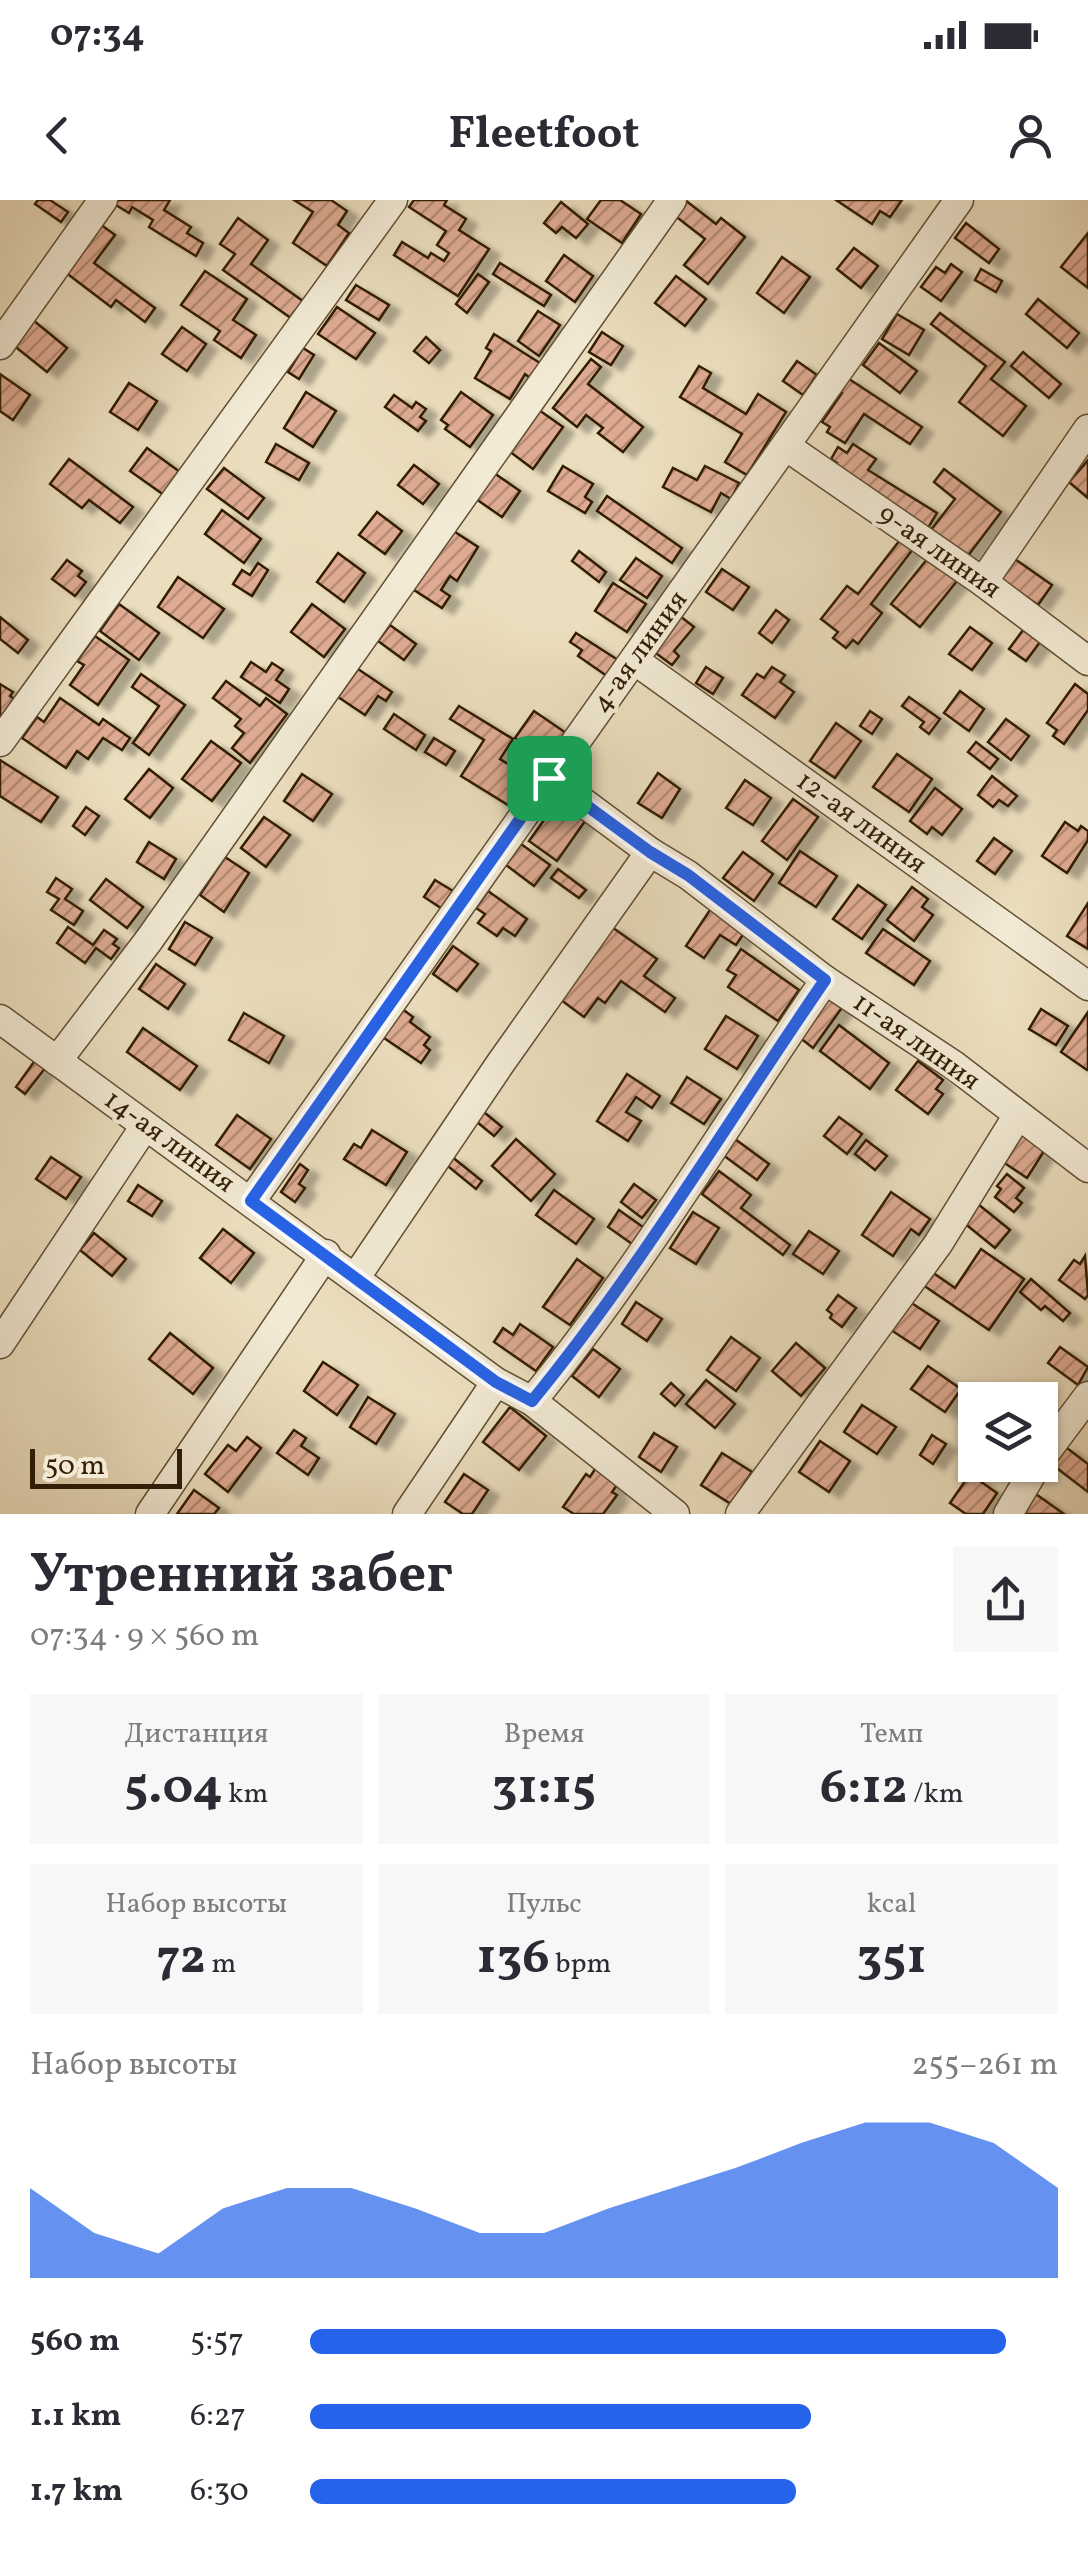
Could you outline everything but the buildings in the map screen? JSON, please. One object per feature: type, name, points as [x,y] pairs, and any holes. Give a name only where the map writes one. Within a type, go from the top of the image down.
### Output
[{"type":"street","points":[[0,345],[103,200]]},
{"type":"street","points":[[0,742],[393,200]]},
{"type":"street","points":[[57,1060],[160,924],[672,200]]},
{"type":"street","name":"4-ая линия","points":[[251,1201],[960,200]]},
{"type":"street","points":[[983,582],[1088,429]]},
{"type":"street","name":"9-ая линия","points":[[787,448],[983,582],[1088,660]]},
{"type":"street","name":"12-ая линия","points":[[634,660],[1088,986]]},
{"type":"street","name":"11-ая линия","points":[[549,778],[688,875],[825,980],[955,1066],[1088,1168]]},
{"type":"street","points":[[356,1277],[650,852]]},
{"type":"street","points":[[532,1401],[571,1353],[675,1205],[825,980]]},
{"type":"street","name":"14-ая линия","points":[[0,1018],[496,1382],[532,1401],[675,1514]]},
{"type":"street","points":[[740,1514],[938,1244],[1018,1115]]},
{"type":"street","points":[[0,1344],[145,1126]]},
{"type":"street","points":[[150,1514],[326,1254]]},
{"type":"street","points":[[406,1514],[496,1382]]},
{"type":"street","points":[[1058,1437],[1088,1396]]},
{"type":"street","points":[[1008,1514],[1027,1482]]},
{"type":"route","points":[[549,778],[688,875],[825,980],[675,1205],[571,1353],[532,1401],[496,1382],[251,1201],[549,778]]}]
